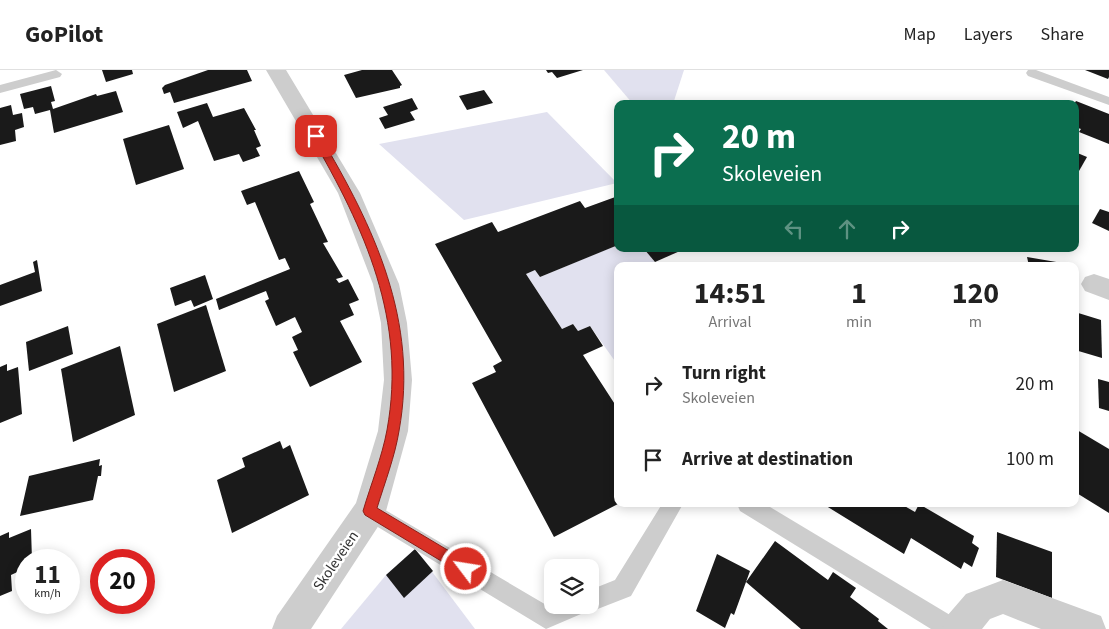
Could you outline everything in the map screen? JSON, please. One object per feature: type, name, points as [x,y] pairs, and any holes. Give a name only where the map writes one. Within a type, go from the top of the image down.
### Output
[{"type":"street","name":"Skoleveien","points":[[276,70],[349,193],[386,284],[394,323],[398,380],[393,431],[370,511],[290,629]]},
{"type":"street","points":[[960,629],[978,606],[1004,597],[1088,629]]},
{"type":"lane","points":[[1032,73],[1109,101]]},
{"type":"lane","points":[[0,89],[56,74]]},
{"type":"lane","points":[[599,597],[623,588],[671,507]]},
{"type":"lane","points":[[752,507],[952,629]]},
{"type":"lane","points":[[370,511],[546,618],[556,614]]},
{"type":"shaded area","points":[[604,70],[684,70],[674,100],[630,100]]},
{"type":"shaded area","points":[[547,112],[614,180],[614,184],[464,220],[379,144]]},
{"type":"shaded area","points":[[614,246],[614,252],[646,252],[655,262],[614,262],[614,360],[590,326],[578,331],[573,324],[562,329],[526,274],[535,270],[540,277]]},
{"type":"shaded area","points":[[415,549],[475,629],[341,629],[386,575]]},
{"type":"building","points":[[102,70],[132,70],[133,74],[106,82]]},
{"type":"building","points":[[208,70],[247,70],[252,81],[174,103],[170,92],[164,94],[162,88],[165,85]]},
{"type":"building","points":[[362,70],[392,70],[402,85],[400,88],[356,98],[344,75]]},
{"type":"building","points":[[546,70],[583,70],[557,78],[552,72],[548,73]]},
{"type":"building","points":[[1085,70],[1109,70],[1109,77],[1108,79]]},
{"type":"building","points":[[51,86],[55,101],[51,102],[53,109],[96,94],[97,96],[116,91],[123,112],[54,133],[50,110],[35,114],[33,107],[24,109],[20,94]]},
{"type":"building","points":[[484,90],[493,103],[467,110],[459,96]]},
{"type":"building","points":[[412,98],[418,109],[410,112],[415,120],[385,129],[379,118],[388,115],[383,107]]},
{"type":"building","points":[[1079,102],[1109,114],[1109,144],[1079,132],[1081,129],[1079,128]]},
{"type":"building","points":[[207,103],[213,117],[244,108],[256,130],[254,130],[261,146],[256,148],[260,156],[243,162],[239,154],[214,161],[198,121],[183,128],[177,112]]},
{"type":"building","points":[[11,105],[13,115],[22,113],[24,127],[15,130],[16,141],[0,145],[0,108]]},
{"type":"building","points":[[169,125],[184,169],[136,185],[123,139]]},
{"type":"building","points":[[1079,154],[1087,157],[1079,171]]},
{"type":"building","points":[[299,171],[314,202],[310,204],[328,242],[323,243],[343,277],[336,279],[339,283],[348,279],[359,300],[349,304],[354,315],[340,321],[362,362],[310,387],[293,352],[298,350],[292,337],[302,332],[295,317],[276,326],[265,301],[269,299],[266,291],[219,310],[216,299],[290,269],[285,258],[279,260],[255,202],[247,205],[241,191]]},
{"type":"building","points":[[614,197],[614,247],[540,277],[535,270],[526,274],[562,329],[573,324],[578,331],[590,326],[603,346],[583,355],[614,403],[614,506],[554,537],[472,383],[496,372],[493,366],[502,361],[435,244],[492,222],[498,232],[580,201],[585,208]]},
{"type":"building","points":[[1100,209],[1109,212],[1109,231],[1092,223]]},
{"type":"building","points":[[647,252],[678,252],[655,262]]},
{"type":"building","points":[[1027,257],[1056,262],[1028,262]]},
{"type":"building","points":[[37,260],[42,291],[0,306],[0,285],[35,272],[33,262]]},
{"type":"building","points":[[205,275],[213,299],[194,307],[191,300],[175,306],[170,288]]},
{"type":"building","points":[[206,305],[226,371],[174,392],[157,324]]},
{"type":"building","points":[[1079,313],[1101,320],[1102,358],[1079,351]]},
{"type":"building","points":[[68,326],[73,354],[29,371],[26,342]]},
{"type":"building","points":[[120,346],[135,415],[73,442],[61,369]]},
{"type":"building","points":[[7,364],[7,371],[18,367],[22,414],[0,423],[0,367]]},
{"type":"building","points":[[1098,379],[1109,382],[1109,411],[1099,408]]},
{"type":"building","points":[[1079,431],[1109,449],[1109,513],[1079,494]]},
{"type":"building","points":[[280,441],[283,449],[290,445],[309,495],[232,533],[217,480],[245,467],[242,458]]},
{"type":"building","points":[[100,459],[99,466],[102,465],[101,476],[98,476],[93,500],[20,516],[29,476]]},
{"type":"building","points":[[828,507],[906,507],[915,512],[918,507],[924,507],[974,536],[972,543],[979,548],[972,567],[964,562],[961,569],[911,538],[904,554]]},
{"type":"building","points":[[31,529],[32,549],[15,549],[15,573],[11,575],[12,591],[0,596],[0,536],[9,532],[9,538]]},
{"type":"building","points":[[997,532],[1052,552],[1052,598],[996,577]]},
{"type":"building","points":[[775,541],[828,580],[833,572],[856,588],[850,597],[879,619],[878,621],[888,629],[801,629],[746,582]]},
{"type":"building","points":[[415,549],[433,571],[404,598],[386,575]]},
{"type":"building","points":[[717,554],[750,571],[734,615],[731,613],[725,628],[696,611]]},
{"type":"route","points":[[316,136],[349,193],[386,284],[394,323],[398,380],[393,431],[370,511],[466,569]]}]
